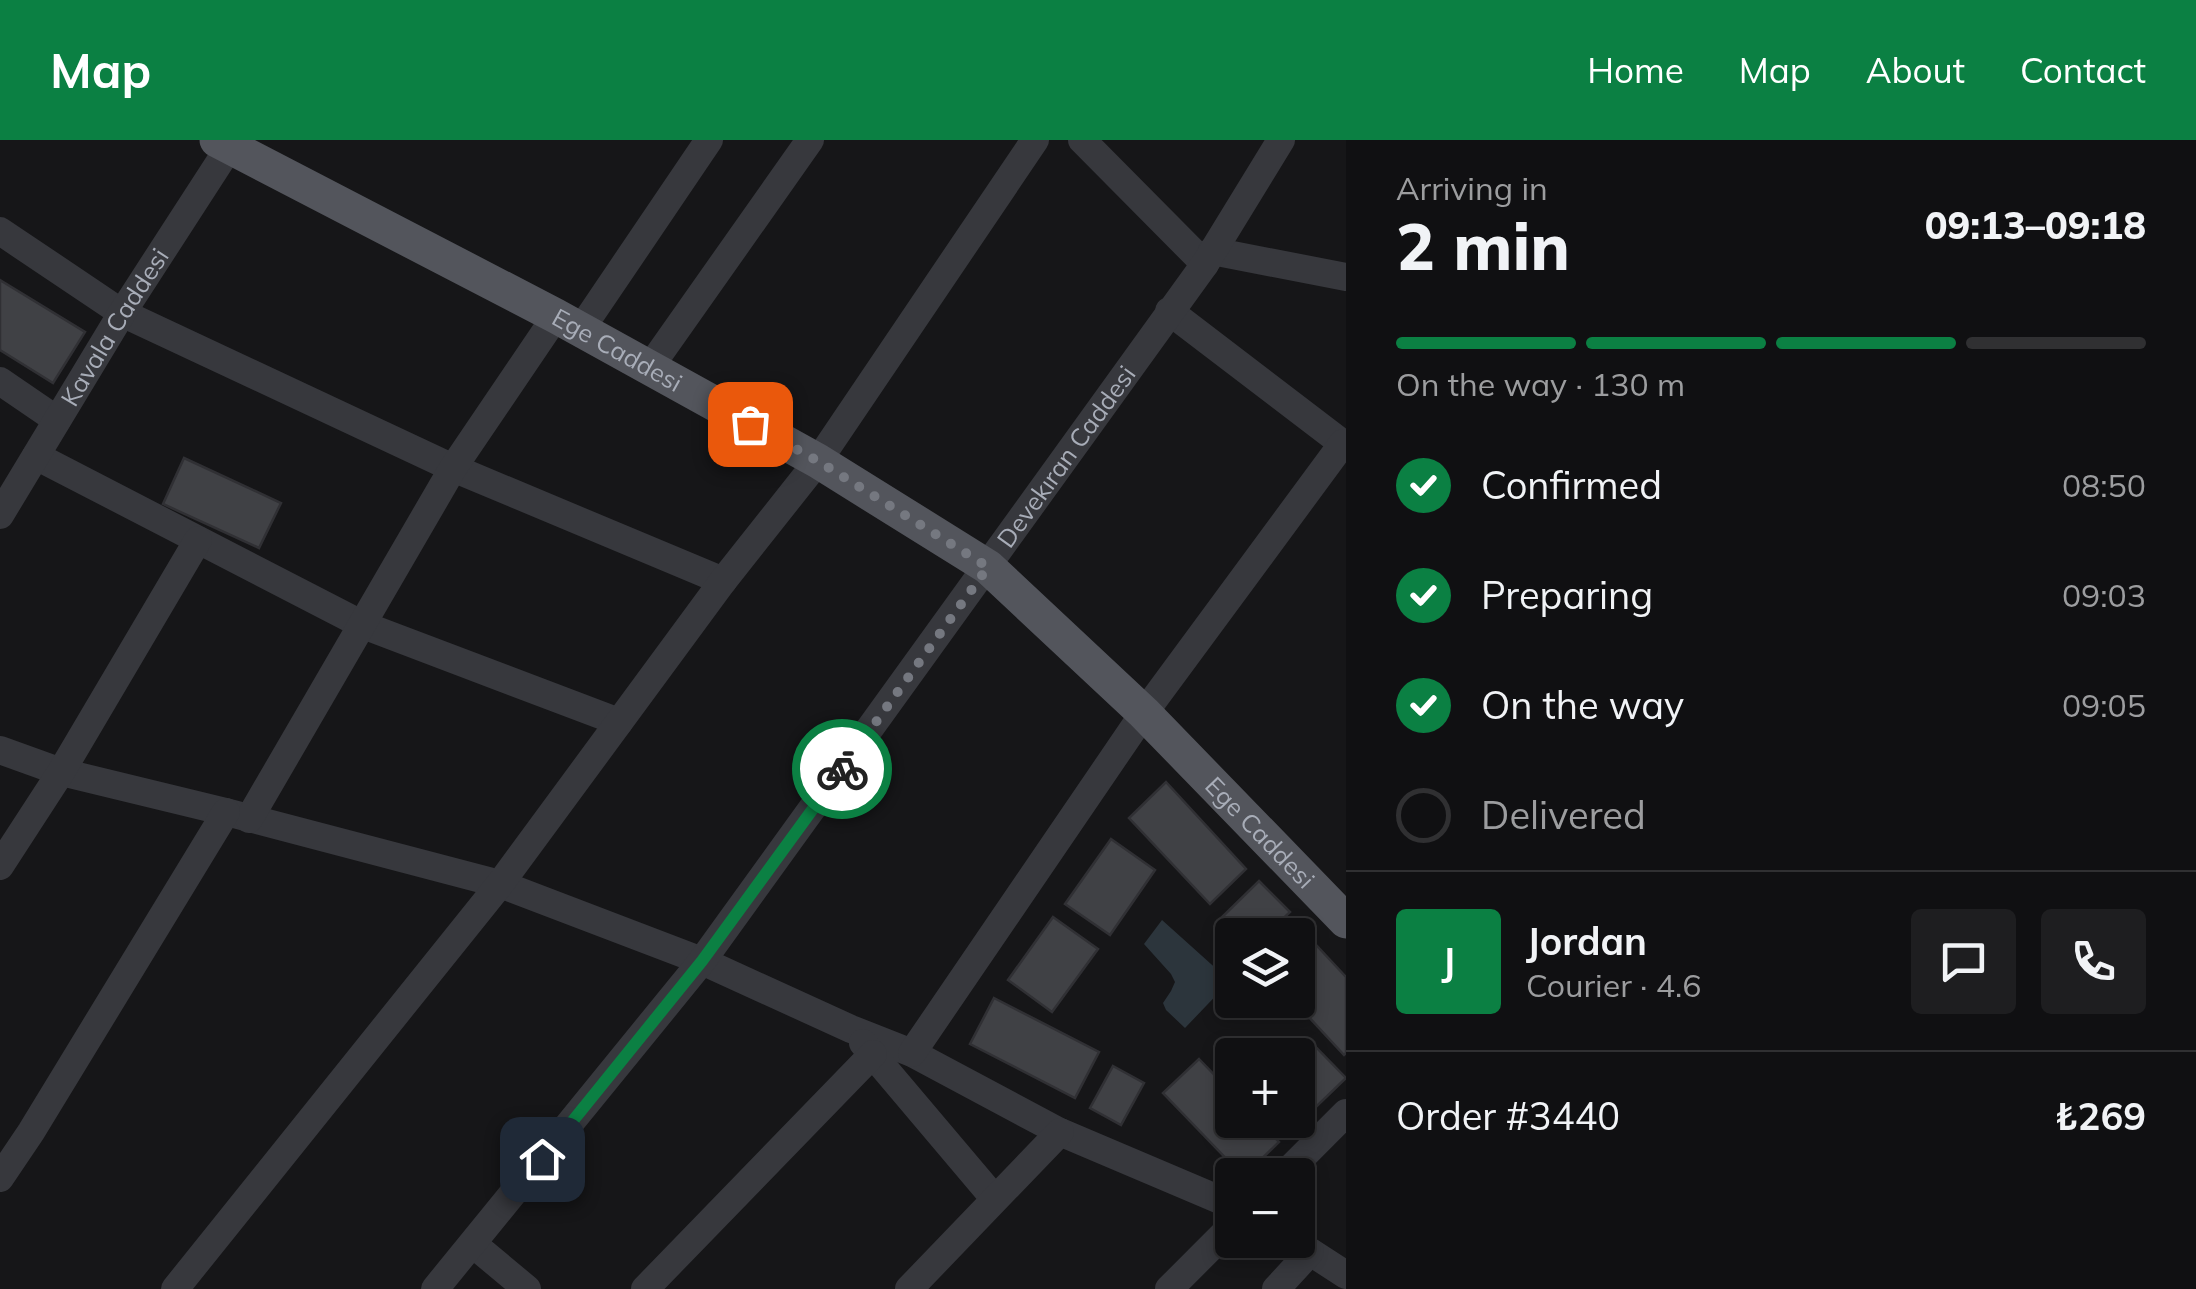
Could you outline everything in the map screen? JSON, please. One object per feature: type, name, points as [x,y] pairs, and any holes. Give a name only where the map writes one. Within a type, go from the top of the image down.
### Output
[{"type":"main road","name":"Ege Caddesi","points":[[226,142],[568,322],[818,461],[988,567],[1144,713],[1346,921]]},
{"type":"street","points":[[0,1178],[363,625],[453,468],[709,140]]},
{"type":"street","points":[[650,368],[810,140]]},
{"type":"street","points":[[176,1289],[500,884],[723,581],[818,461],[1034,140]]},
{"type":"street","points":[[1082,140],[1208,258],[1346,277]]},
{"type":"street","name":"Devekıran Caddesi","points":[[435,1289],[702,961],[1208,258],[1280,140]]},
{"type":"street","name":"Kavala Caddesi","points":[[0,515],[226,142]]},
{"type":"street","points":[[0,231],[122,313],[453,468],[723,581]]},
{"type":"street","points":[[912,1053],[1144,713],[1344,444],[1170,311]]},
{"type":"street","points":[[0,381],[58,420]]},
{"type":"street","points":[[36,456],[363,625],[619,722]]},
{"type":"street","points":[[0,866],[61,772],[198,540]]},
{"type":"street","points":[[0,750],[61,772],[500,884],[702,961],[912,1053],[1060,1132],[1215,1198]]},
{"type":"street","points":[[852,1029],[994,1198]]},
{"type":"street","points":[[645,1289],[873,1054]]},
{"type":"street","points":[[1301,1158],[1346,1113]]},
{"type":"street","points":[[908,1289],[1060,1132]]},
{"type":"street","points":[[1170,1289],[1215,1243]]},
{"type":"street","points":[[473,1244],[528,1289]]},
{"type":"street","points":[[1315,1255],[1346,1275]]},
{"type":"street","points":[[1276,1289],[1294,1258]]},
{"type":"shaded area","points":[[1162,920],[1215,968],[1215,997],[1185,1028],[1163,1003],[1175,982],[1144,944]]},
{"type":"building","points":[[0,280],[85,332],[53,383],[0,350]]},
{"type":"building","points":[[184,458],[281,503],[259,548],[163,504]]},
{"type":"building","points":[[1166,782],[1246,869],[1210,904],[1129,818]]},
{"type":"building","points":[[1111,839],[1155,870],[1110,935],[1065,904]]},
{"type":"building","points":[[1259,881],[1290,912],[1284,918],[1221,918]]},
{"type":"building","points":[[1053,917],[1098,949],[1052,1012],[1008,980]]},
{"type":"building","points":[[1315,944],[1346,977],[1344,1055],[1310,1018],[1315,1018]]},
{"type":"building","points":[[994,998],[1099,1052],[1075,1098],[970,1044]]},
{"type":"building","points":[[1315,1046],[1346,1078],[1315,1108]]},
{"type":"building","points":[[1199,1059],[1215,1075],[1215,1138],[1275,1138],[1279,1142],[1263,1158],[1226,1158],[1163,1093]]},
{"type":"building","points":[[1113,1066],[1144,1083],[1121,1125],[1090,1108]]},
{"type":"way so far","points":[[750,424],[818,461],[988,567],[842,769]]},
{"type":"route","points":[[542,1159],[702,961],[842,769]]}]
